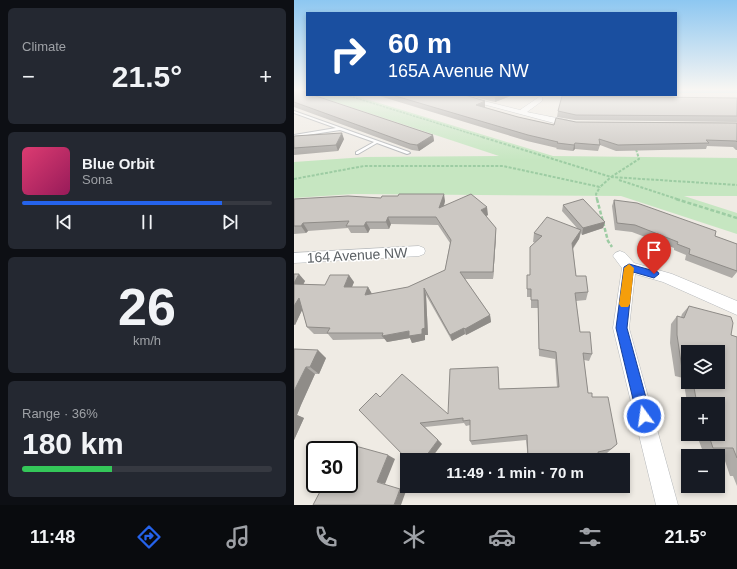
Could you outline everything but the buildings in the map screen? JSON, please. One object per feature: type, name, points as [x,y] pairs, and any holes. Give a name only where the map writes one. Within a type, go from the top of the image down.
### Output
[{"type":"street","points":[[521,113],[554,121],[583,124]]},
{"type":"street","name":"164 Avenue NW","points":[[294,258],[419,251]]},
{"type":"street","points":[[667,505],[621,328],[624,262],[667,278],[737,308]]},
{"type":"lane","points":[[296,113],[408,153]]},
{"type":"lane","points":[[294,136],[340,129]]},
{"type":"lane","points":[[357,153],[376,142]]},
{"type":"path","points":[[403,113],[737,218]]},
{"type":"path","points":[[624,262],[608,241],[596,194],[600,187],[611,177],[639,159],[633,144]]},
{"type":"path","points":[[294,179],[364,166],[503,166],[600,187]]},
{"type":"path","points":[[611,177],[737,185]]},
{"type":"green space","points":[[367,113],[411,113],[553,156],[737,158],[737,196],[684,196],[737,213],[737,234],[621,196],[353,194],[294,198],[294,162],[365,157],[499,156]]},
{"type":"slow traffic","points":[[624,304],[629,268]]},
{"type":"route","points":[[644,416],[621,328],[629,267],[654,274]]}]
